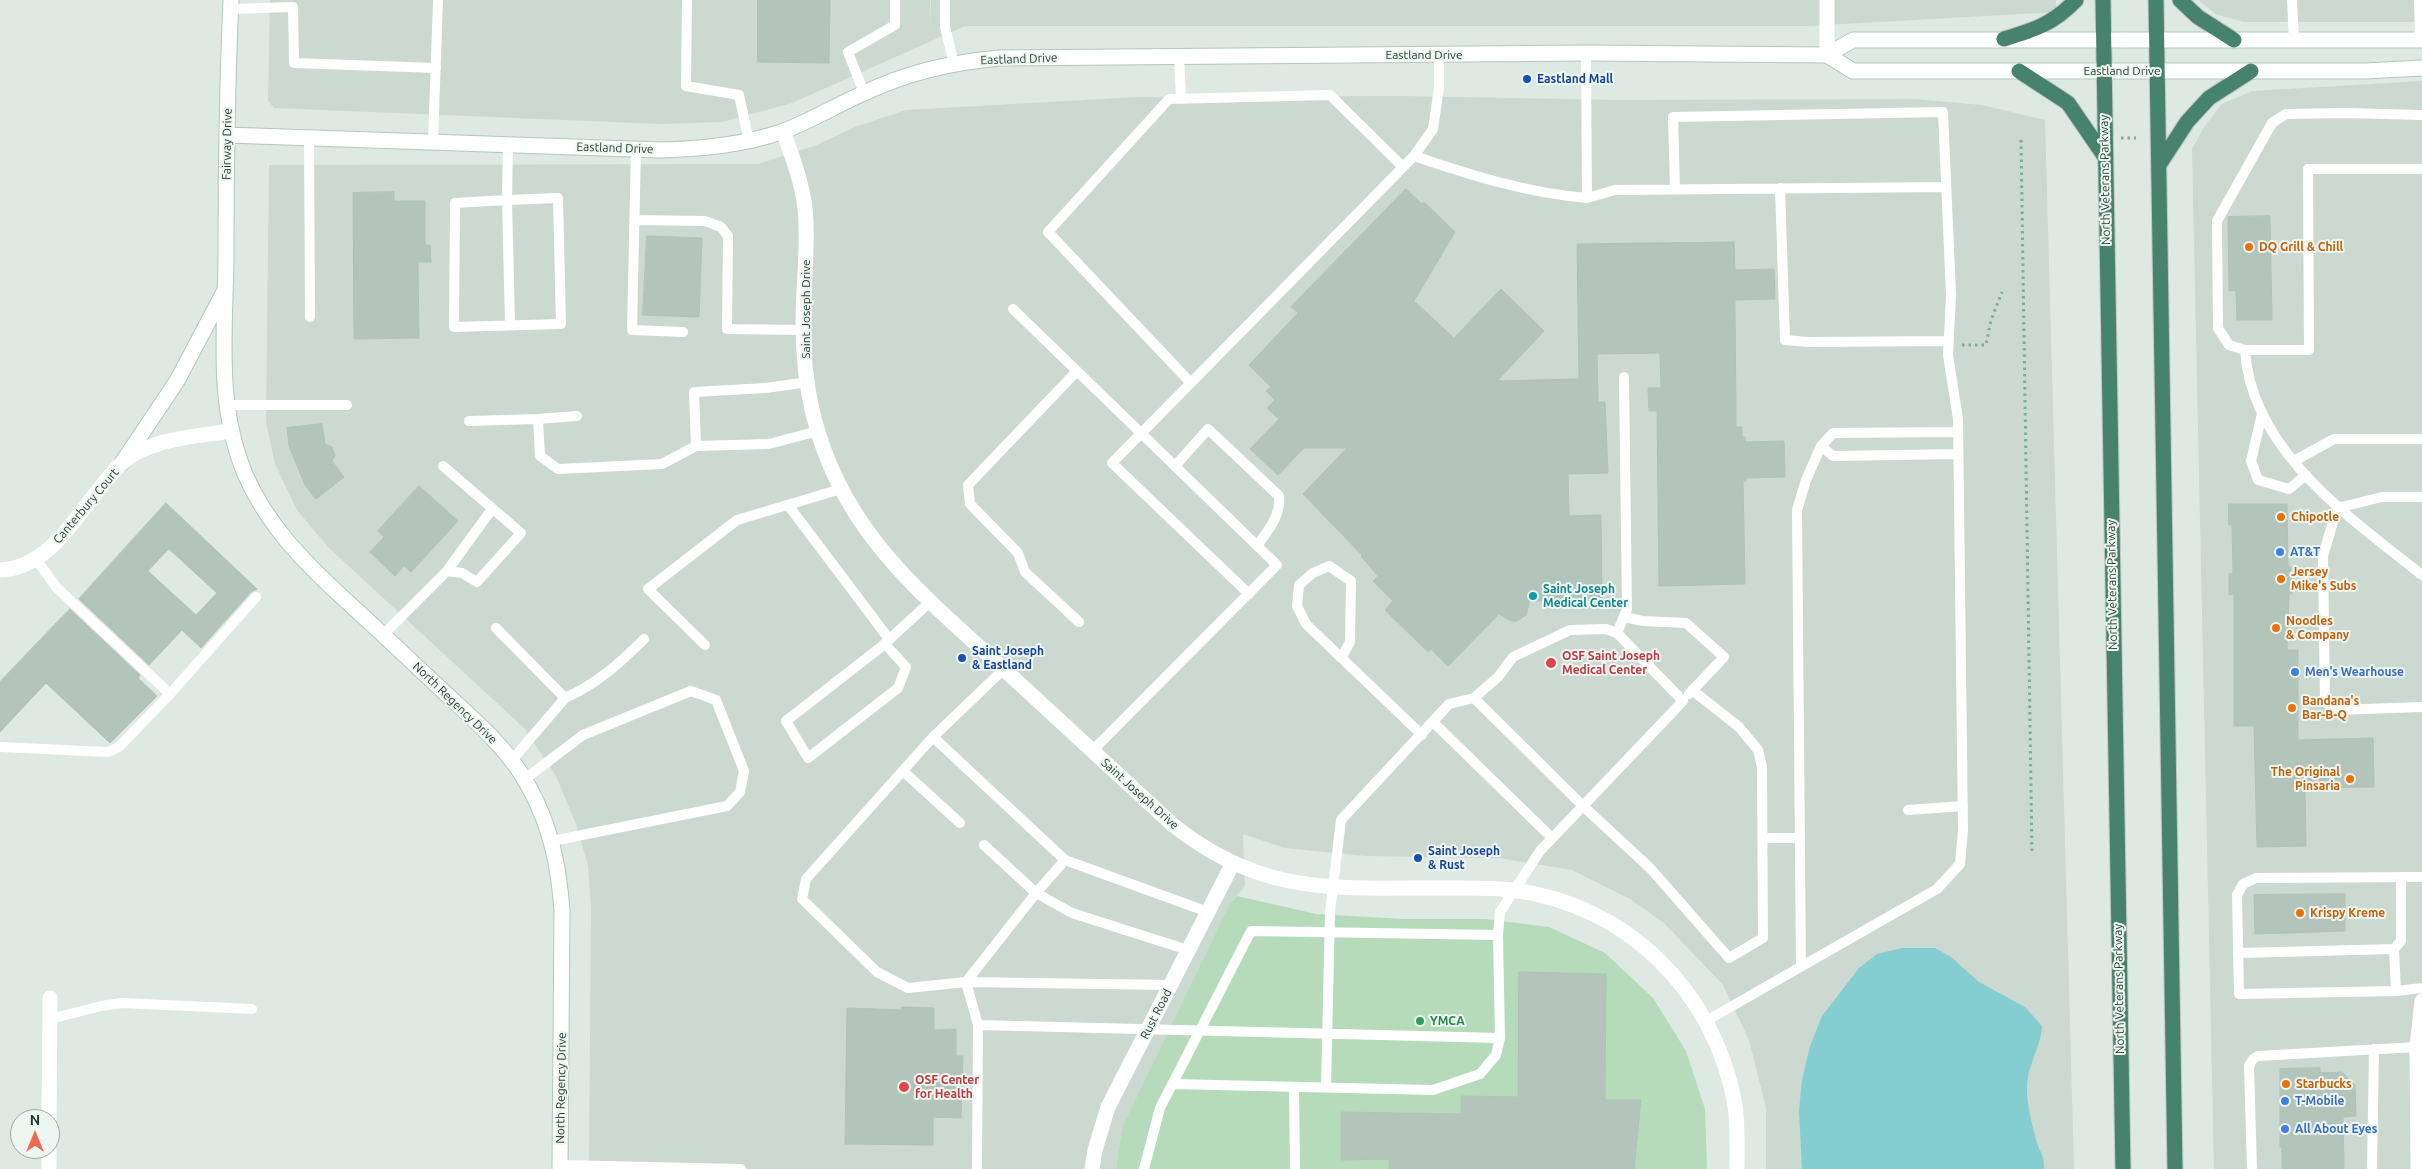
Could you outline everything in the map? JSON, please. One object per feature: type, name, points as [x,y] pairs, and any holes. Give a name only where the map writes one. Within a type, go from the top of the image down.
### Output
[{"type":"highway","points":[[2004,39],[2044,27],[2065,12],[2076,0]]},
{"type":"highway","name":"North Veterans Parkway","points":[[2103,0],[2122,1169]]},
{"type":"highway","points":[[2156,0],[2175,1169]]},
{"type":"highway","points":[[2180,0],[2198,17],[2234,40]]},
{"type":"highway","points":[[2019,71],[2068,103],[2105,157]]},
{"type":"highway","points":[[2159,165],[2187,122],[2209,98],[2251,71]]},
{"type":"main road","points":[[1827,0],[1827,55],[1853,40],[2421,40]]},
{"type":"main road","name":"Fairway Drive","points":[[226,289],[227,135],[231,4]]},
{"type":"main road","name":"Eastland Drive","points":[[227,135],[688,150],[749,141],[783,131],[813,120],[864,93],[912,74],[954,64],[1000,58],[1586,53],[1827,55],[1853,71],[2365,72],[2422,68]]},
{"type":"main road","name":"Saint Joseph Drive","points":[[783,131],[797,172],[805,206],[803,330],[808,382],[818,431],[823,449],[841,489],[863,528],[878,547],[930,602],[1092,751],[1179,829],[1218,856],[1283,881],[1335,887],[1513,890],[1554,898],[1583,908],[1641,942],[1680,981],[1706,1021],[1725,1065],[1735,1105],[1737,1169]]},
{"type":"main road","points":[[122,462],[177,381],[226,289]]},
{"type":"main road","name":"North Regency Drive","points":[[226,289],[226,405],[230,431],[263,510],[310,567],[483,728],[512,760],[538,804],[552,841],[559,877],[562,911],[560,1167]]},
{"type":"main road","name":"Canterbury Court","points":[[0,570],[15,568],[36,559],[52,546],[122,462],[148,447],[230,431]]},
{"type":"main road","name":"Rust Road","points":[[1092,1169],[1095,1150],[1108,1107],[1233,863]]},
{"type":"main road","points":[[50,998],[50,1109]]},
{"type":"main road","points":[[2418,1169],[2418,1047],[2422,1001]]},
{"type":"lane","points":[[434,142],[438,0]]},
{"type":"lane","points":[[687,0],[686,86],[739,94],[749,141]]},
{"type":"lane","points":[[864,93],[848,52],[895,25],[895,0]]},
{"type":"lane","points":[[945,0],[945,27],[954,64]]},
{"type":"lane","points":[[2292,0],[2294,40]]},
{"type":"lane","points":[[2418,0],[2421,40]]},
{"type":"lane","points":[[231,4],[293,8],[294,63],[436,68]]},
{"type":"lane","points":[[1586,53],[1587,198]]},
{"type":"lane","points":[[1249,594],[1112,462],[1414,156],[1432,129],[1439,88],[1439,55]]},
{"type":"lane","points":[[1179,56],[1181,98]]},
{"type":"lane","points":[[1190,382],[1048,232],[1169,99],[1330,95],[1403,167]]},
{"type":"lane","points":[[1675,188],[1674,117],[1943,112],[1951,295],[1948,355],[1958,432],[1962,806],[1960,864],[1937,889],[1706,1021]]},
{"type":"lane","points":[[2422,115],[2286,114],[2272,123],[2217,221],[2218,328],[2229,345],[2245,350],[2309,350],[2308,168],[2422,169]]},
{"type":"lane","points":[[309,137],[310,317]]},
{"type":"lane","points":[[508,144],[507,200],[510,325]]},
{"type":"lane","points":[[636,149],[632,330],[683,332]]},
{"type":"lane","points":[[1414,156],[1481,178],[1560,196],[1587,198],[1615,190],[1675,188],[1946,187]]},
{"type":"lane","points":[[1780,188],[1785,340],[1808,342],[1948,341]]},
{"type":"lane","points":[[558,198],[560,324],[454,327],[455,203],[507,200],[558,198]]},
{"type":"lane","points":[[634,220],[705,221],[721,227],[728,236],[727,329],[803,330]]},
{"type":"lane","points":[[1013,309],[1277,565],[1092,751]]},
{"type":"lane","points":[[2245,350],[2251,391],[2272,432],[2294,461],[2337,508],[2422,575]]},
{"type":"lane","points":[[1077,371],[968,485],[970,504],[1018,553],[1026,572],[1079,622]]},
{"type":"lane","points":[[1618,633],[1627,609],[1624,377]]},
{"type":"lane","points":[[696,446],[694,392],[766,388],[808,382]]},
{"type":"lane","points":[[226,405],[348,405]]},
{"type":"lane","points":[[2262,414],[2251,461],[2258,480],[2289,489],[2306,475]]},
{"type":"lane","points":[[468,421],[577,416]]},
{"type":"lane","points":[[538,418],[540,456],[558,469],[662,464],[696,446],[769,444],[818,431]]},
{"type":"lane","points":[[1175,466],[1208,429],[1279,496],[1280,507],[1276,518],[1257,546]]},
{"type":"lane","points":[[1801,967],[1797,510],[1806,480],[1822,446],[1833,433],[1958,432]]},
{"type":"lane","points":[[2294,461],[2334,439],[2422,439]]},
{"type":"lane","points":[[1822,446],[1833,456],[1958,454]]},
{"type":"lane","points":[[443,466],[521,533],[477,582],[462,573],[447,570]]},
{"type":"lane","points":[[705,645],[648,589],[737,520],[841,489]]},
{"type":"lane","points":[[2337,508],[2382,498],[2422,497]]},
{"type":"lane","points":[[788,505],[887,642],[906,667],[898,688],[808,758],[786,721],[887,642],[930,602]]},
{"type":"lane","points":[[2337,508],[2323,556],[2324,702],[2336,710],[2422,707]]},
{"type":"lane","points":[[383,635],[447,570],[492,509]]},
{"type":"lane","points":[[36,559],[57,588],[170,694]]},
{"type":"lane","points":[[1341,658],[1350,642],[1352,581],[1329,566],[1313,573],[1299,584],[1297,606],[1306,624],[1341,658],[1422,735]]},
{"type":"lane","points":[[0,747],[108,752],[119,748],[256,597]]},
{"type":"lane","points":[[1172,1084],[1433,1090],[1480,1074],[1496,1055],[1500,1038],[1498,935],[1500,912],[1540,851],[1724,657],[1686,623],[1643,621],[1624,617]]},
{"type":"lane","points":[[496,628],[565,698]]},
{"type":"lane","points":[[1326,1087],[1329,932],[1342,820],[1449,704],[1474,698],[1498,677],[1513,657],[1570,630],[1606,630],[1618,633],[1683,701]]},
{"type":"lane","points":[[512,760],[565,698],[586,688],[612,670],[644,639]]},
{"type":"lane","points":[[1004,670],[934,738],[806,879],[802,898],[877,972],[908,988],[966,982],[1170,985]]},
{"type":"lane","points":[[1474,698],[1583,806],[1650,868],[1729,958],[1763,938],[1762,767],[1758,750],[1738,728],[1692,690]]},
{"type":"lane","points":[[524,779],[583,735],[691,691],[716,700],[744,771],[740,792],[727,806],[552,841]]},
{"type":"lane","points":[[1434,722],[1552,838]]},
{"type":"lane","points":[[934,738],[1065,860],[1208,912]]},
{"type":"lane","points":[[904,771],[960,823]]},
{"type":"lane","points":[[1908,810],[1962,806]]},
{"type":"lane","points":[[1763,838],[1800,838]]},
{"type":"lane","points":[[984,845],[1036,893],[1072,913],[1188,950]]},
{"type":"lane","points":[[966,982],[1036,893],[1065,860]]},
{"type":"lane","points":[[2396,991],[2394,949],[2401,941],[2401,877]]},
{"type":"lane","points":[[2422,877],[2256,878],[2243,884],[2237,895],[2239,994],[2396,991],[2422,988]]},
{"type":"lane","points":[[1144,1169],[1160,1108],[1251,931],[1498,935]]},
{"type":"lane","points":[[2238,953],[2394,949]]},
{"type":"lane","points":[[966,982],[978,1025],[977,1169]]},
{"type":"lane","points":[[50,1019],[101,1006],[122,1003],[252,1009]]},
{"type":"lane","points":[[978,1025],[1500,1038]]},
{"type":"lane","points":[[2252,1169],[2250,1066],[2253,1059],[2258,1056],[2418,1047]]},
{"type":"lane","points":[[2372,1169],[2374,1049]]},
{"type":"lane","points":[[1294,1087],[1295,1169]]},
{"type":"lane","points":[[560,1167],[741,1169]]},
{"type":"path","points":[[2120,138],[2136,138]]},
{"type":"path","points":[[2021,140],[2032,853]]},
{"type":"path","points":[[1948,341],[1959,344],[1986,344],[1991,320],[2002,292]]},
{"type":"shaded area","points":[[270,0],[930,0],[930,25],[931,0],[2056,0],[2056,12],[1808,26],[965,26],[792,103],[722,122],[661,124],[274,108],[268,101]]},
{"type":"shaded area","points":[[2199,0],[2422,0],[2422,22],[2244,22],[2215,14]]},
{"type":"shaded area","points":[[2422,81],[2422,1169],[2214,1169],[2192,149],[2204,127],[2222,104],[2253,91]]},
{"type":"shaded area","name":"OSF Saint Joseph Medical Center","points":[[1402,96],[1618,100],[1915,99],[1982,105],[2045,120],[2074,1169],[1766,1169],[1766,1108],[1749,1040],[1723,985],[1664,923],[1630,899],[1572,870],[1498,858],[1366,856],[1285,848],[1243,834],[1245,886],[1230,903],[1122,1127],[1116,1169],[589,1169],[591,908],[588,865],[576,824],[556,776],[524,728],[328,547],[297,510],[275,464],[266,422],[269,165],[758,164],[817,145],[855,127],[906,110],[1138,97]]},
{"type":"green space","name":"YMCA","points":[[1237,896],[1316,914],[1403,919],[1485,919],[1549,927],[1605,953],[1653,998],[1686,1051],[1705,1109],[1707,1169],[1116,1169],[1122,1127],[1230,903]]},
{"type":"water","points":[[1902,948],[1935,948],[1951,957],[1979,982],[2025,1007],[2042,1026],[2040,1041],[2027,1081],[2027,1090],[2030,1115],[2036,1140],[2043,1156],[2044,1169],[1802,1169],[1799,1111],[1802,1080],[1810,1046],[1822,1016],[1859,968],[1877,954]]},
{"type":"building","points":[[758,0],[830,0],[829,63],[758,62]]},
{"type":"building","points":[[1406,189],[1422,204],[1424,202],[1455,232],[1414,301],[1454,338],[1501,289],[1544,331],[1497,381],[1579,379],[1577,244],[1734,242],[1735,270],[1774,269],[1775,299],[1735,300],[1736,427],[1742,427],[1742,437],[1745,437],[1745,442],[1784,441],[1785,477],[1746,478],[1746,481],[1743,481],[1745,584],[1659,586],[1657,411],[1649,411],[1648,388],[1661,388],[1660,353],[1597,354],[1598,402],[1605,402],[1608,473],[1568,474],[1569,516],[1601,515],[1602,600],[1530,601],[1526,615],[1517,621],[1511,621],[1499,614],[1448,666],[1431,649],[1428,652],[1385,610],[1393,601],[1373,581],[1378,576],[1362,555],[1303,494],[1347,448],[1304,448],[1278,475],[1250,449],[1279,419],[1267,408],[1275,400],[1266,391],[1271,387],[1249,365],[1298,313],[1291,307]]},
{"type":"building","points":[[394,192],[394,201],[425,201],[425,245],[430,245],[431,262],[418,262],[419,338],[354,339],[353,193]]},
{"type":"building","name":"DQ Grill & Chill","points":[[2270,216],[2272,320],[2237,320],[2236,290],[2229,291],[2228,217]]},
{"type":"building","points":[[647,236],[702,238],[699,317],[643,315]]},
{"type":"building","points":[[322,424],[325,444],[332,447],[335,455],[332,461],[344,477],[316,499],[305,485],[289,446],[287,428]]},
{"type":"building","points":[[419,486],[458,521],[411,572],[404,566],[395,576],[370,552],[384,537],[378,531]]},
{"type":"building","points":[[166,503],[257,589],[251,592],[201,648],[182,630],[149,665],[79,599]],"holes":[[[169,549],[217,593],[196,615],[148,571]]]},
{"type":"building","points":[[2229,504],[2287,504],[2288,567],[2291,567],[2292,594],[2289,594],[2287,650],[2298,650],[2298,740],[2373,738],[2374,787],[2305,788],[2306,846],[2257,847],[2254,726],[2234,726],[2234,594],[2229,595],[2229,574],[2233,573],[2232,525],[2229,525]]},
{"type":"building","points":[[70,609],[140,675],[138,678],[157,696],[110,743],[46,683],[0,732],[0,682]]},
{"type":"building","name":"Krispy Kreme","points":[[2345,894],[2345,931],[2255,934],[2254,895]]},
{"type":"building","points":[[1519,972],[1606,974],[1605,1100],[1641,1100],[1634,1169],[1389,1169],[1389,1159],[1341,1160],[1341,1112],[1461,1114],[1461,1096],[1518,1097]]},
{"type":"building","name":"OSF Center for Health","points":[[902,1007],[934,1008],[934,1030],[956,1029],[956,1056],[963,1056],[961,1118],[933,1117],[933,1145],[845,1144],[847,1008],[901,1010]]},
{"type":"building","points":[[2320,1068],[2320,1073],[2342,1072],[2355,1085],[2356,1116],[2343,1117],[2344,1169],[2282,1169],[2282,1147],[2280,1147],[2280,1069]]},
{"type":"place","name":"Eastland Mall","points":[[1527,79]]},
{"type":"place","name":"DQ Grill & Chill","points":[[2249,247]]},
{"type":"place","name":"Chipotle","points":[[2281,517]]},
{"type":"place","name":"AT&T","points":[[2280,552]]},
{"type":"place","name":"Jersey Mike's Subs","points":[[2281,579]]},
{"type":"place","name":"Saint Joseph Medical Center","points":[[1533,596]]},
{"type":"place","name":"Noodles & Company","points":[[2276,628]]},
{"type":"place","name":"Saint Joseph & Eastland","points":[[962,658]]},
{"type":"place","name":"OSF Saint Joseph Medical Center","points":[[1551,663]]},
{"type":"place","name":"Men's Wearhouse","points":[[2295,672]]},
{"type":"place","name":"Bandana's Bar-B-Q","points":[[2292,708]]},
{"type":"place","name":"The Original Pinsaria","points":[[2350,779]]},
{"type":"place","name":"Saint Joseph & Rust","points":[[1418,858]]},
{"type":"place","name":"Krispy Kreme","points":[[2300,913]]},
{"type":"place","name":"YMCA","points":[[1420,1021]]},
{"type":"place","name":"Starbucks","points":[[2286,1084]]},
{"type":"place","name":"OSF Center for Health","points":[[904,1087]]},
{"type":"place","name":"T-Mobile","points":[[2285,1101]]},
{"type":"place","name":"All About Eyes","points":[[2285,1129]]}]
